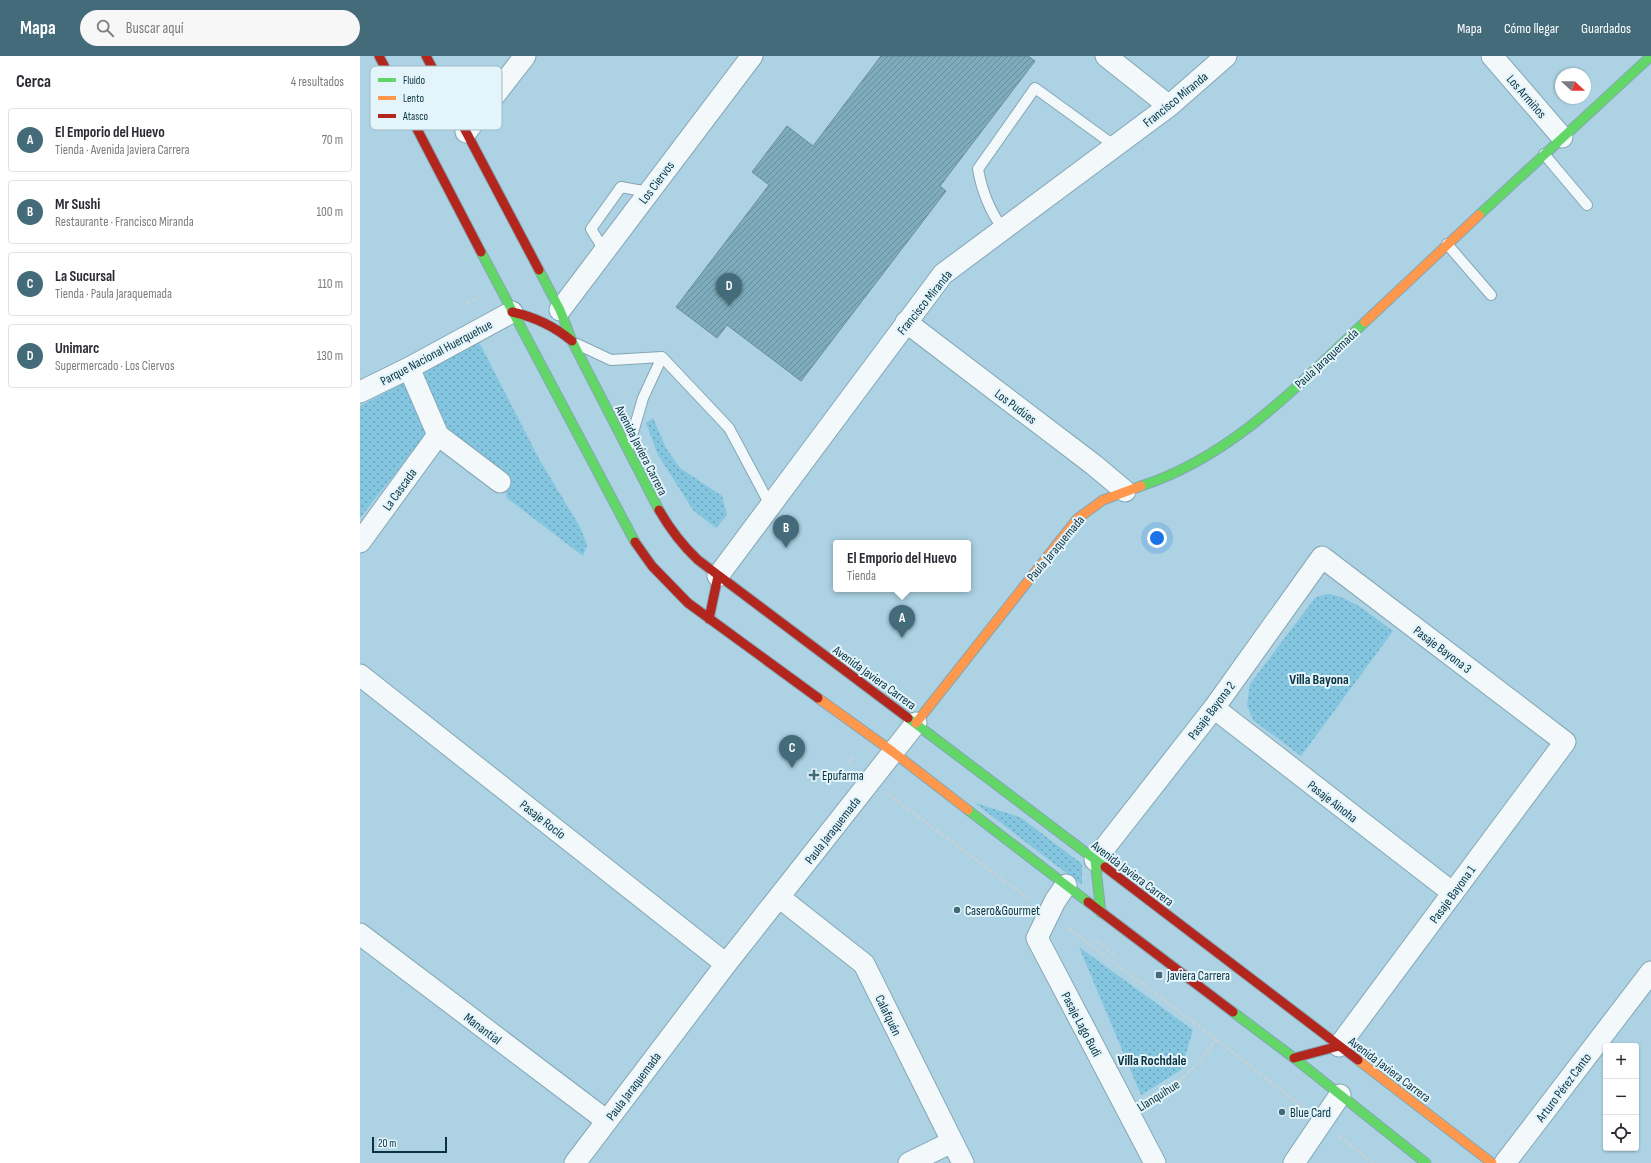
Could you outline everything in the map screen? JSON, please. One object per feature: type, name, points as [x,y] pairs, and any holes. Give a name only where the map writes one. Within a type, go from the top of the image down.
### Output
[{"type":"main road","points":[[379,56],[384,66]]},
{"type":"main road","name":"Avenida Javiera Carrera","points":[[426,56],[431,66]]},
{"type":"main road","name":"Paula Jaraquemada","points":[[916,723],[1077,519],[1093,506],[1125,490],[1167,477],[1194,464],[1243,433],[1266,415],[1447,244],[1651,56]]},
{"type":"main road","points":[[417,130],[512,312],[637,545],[652,566],[669,585],[688,603],[709,619],[892,752],[1101,913],[1294,1058],[1426,1163]]},
{"type":"main road","name":"Avenida Javiera Carrera","points":[[466,132],[560,310],[572,341],[628,452],[670,529],[683,546],[718,576],[916,723],[1492,1163]]},
{"type":"main road","points":[[512,312],[542,320],[558,329],[572,341]]},
{"type":"main road","points":[[709,619],[718,576]]},
{"type":"main road","points":[[1095,860],[1101,913]]},
{"type":"main road","points":[[1294,1058],[1339,1046]]},
{"type":"street","points":[[502,86],[525,56]]},
{"type":"street","name":"Los Ciervos","points":[[560,310],[752,56]]},
{"type":"street","points":[[1106,56],[1169,106]]},
{"type":"street","name":"Francisco Miranda","points":[[718,576],[943,274],[1169,106],[1226,56]]},
{"type":"street","name":"Los Armiños","points":[[1492,56],[1562,137]]},
{"type":"street","name":"Parque Nacional Huerquehue","points":[[360,392],[409,368],[512,312]]},
{"type":"street","name":"Los Pudúes","points":[[906,322],[1125,490]]},
{"type":"street","points":[[409,368],[438,435],[500,482]]},
{"type":"street","name":"La Cascada","points":[[360,542],[438,435]]},
{"type":"street","name":"Pasaje Bayona 2","points":[[1095,860],[1214,708],[1322,557]]},
{"type":"street","name":"Pasaje Bayona 3","points":[[1322,557],[1565,742]]},
{"type":"street","name":"Pasaje Rocío","points":[[360,675],[726,964]]},
{"type":"street","name":"Pasaje Ainoha","points":[[1214,708],[1452,893]]},
{"type":"street","name":"Paula Jaraquemada","points":[[575,1163],[726,964],[916,723]]},
{"type":"street","name":"Pasaje Bayona 1","points":[[1339,1046],[1565,742]]},
{"type":"street","name":"Pasaje Lago Budi","points":[[1066,885],[1037,938],[1155,1163]]},
{"type":"street","name":"Calafquén","points":[[779,897],[864,964],[963,1163]]},
{"type":"street","name":"Manantial","points":[[360,934],[607,1121]]},
{"type":"street","name":"Arturo Pérez Canto","points":[[1505,1163],[1651,972]]},
{"type":"street","points":[[1294,1163],[1340,1095]]},
{"type":"street","points":[[909,1163],[952,1142]]},
{"type":"lane","points":[[1003,229],[994,217],[987,203],[982,189],[978,169],[1035,88],[1115,146]]},
{"type":"lane","points":[[1544,154],[1587,205]]},
{"type":"lane","points":[[1447,244],[1491,295]]},
{"type":"lane","points":[[572,341],[611,360],[662,357]]},
{"type":"lane","points":[[662,357],[729,428],[770,505]]},
{"type":"lane","points":[[628,452],[643,398],[662,357]]},
{"type":"path","points":[[870,781],[1216,1039],[1373,1163]]},
{"type":"path","name":"Llanquihue","points":[[1129,1113],[1148,1103],[1184,1078],[1202,1060],[1216,1039]]},
{"type":"shaded area","points":[[479,342],[539,459],[580,527],[587,545],[583,556],[507,498],[502,473],[443,429],[418,375]]},
{"type":"shaded area","points":[[404,383],[427,433],[360,518],[360,406]]},
{"type":"shaded area","points":[[653,418],[666,448],[680,468],[722,496],[727,515],[716,528],[693,510],[658,455],[646,423]]},
{"type":"shaded area","points":[[1326,594],[1353,603],[1393,631],[1301,756],[1253,720],[1247,705],[1250,684],[1315,598]]},
{"type":"shaded area","points":[[975,803],[1020,817],[1082,864],[1082,885]]},
{"type":"shaded area","points":[[1079,947],[1193,1030],[1181,1070],[1141,1095]]},
{"type":"building","points":[[881,56],[1028,56],[1035,61],[940,186],[946,191],[801,381],[727,325],[717,338],[676,307],[769,185],[752,172],[787,126],[813,146]]},
{"type":"traffic: fast","points":[[1479,215],[1651,56]]},
{"type":"traffic: fast","points":[[481,252],[635,542]]},
{"type":"traffic: fast","points":[[539,270],[560,310],[572,341],[659,510]]},
{"type":"traffic: fast","points":[[1141,486],[1174,473],[1205,457],[1234,438],[1262,417],[1288,394],[1365,322]]},
{"type":"traffic: fast","points":[[908,718],[1105,867]]},
{"type":"traffic: fast","points":[[968,810],[1088,902]]},
{"type":"traffic: fast","points":[[1095,860],[1101,913]]},
{"type":"traffic: fast","points":[[1233,1012],[1294,1058],[1426,1163]]},
{"type":"traffic: slow","points":[[1365,322],[1479,215]]},
{"type":"traffic: slow","points":[[916,723],[1077,519],[1103,500],[1141,486]]},
{"type":"traffic: slow","points":[[818,698],[893,752],[968,810]]},
{"type":"traffic: slow","points":[[1358,1060],[1492,1163]]},
{"type":"traffic: jam","points":[[379,56],[384,66]]},
{"type":"traffic: jam","points":[[426,56],[431,66]]},
{"type":"traffic: jam","points":[[418,130],[481,252]]},
{"type":"traffic: jam","points":[[465,130],[539,270]]},
{"type":"traffic: jam","points":[[512,312],[544,323],[572,341]]},
{"type":"traffic: jam","points":[[659,510],[667,524],[698,560],[908,718]]},
{"type":"traffic: jam","points":[[635,542],[652,566],[688,603],[818,698]]},
{"type":"traffic: jam","points":[[709,619],[718,576]]},
{"type":"traffic: jam","points":[[1105,867],[1358,1060]]},
{"type":"traffic: jam","points":[[1088,902],[1233,1012]]},
{"type":"traffic: jam","points":[[1294,1058],[1339,1046]]},
{"type":"place","name":"Unimarc","points":[[729,306]]},
{"type":"place","name":"Mr Sushi","points":[[786,548]]},
{"type":"place","name":"El Emporio del Huevo","points":[[902,638]]},
{"type":"place","name":"La Sucursal","points":[[792,768]]},
{"type":"place","name":"Epufarma","points":[[814,775]]},
{"type":"place","name":"Casero&Gourmet","points":[[957,910]]},
{"type":"place","name":"Javiera Carrera","points":[[1159,975]]},
{"type":"place","name":"Blue Card","points":[[1282,1112]]},
{"type":"district","name":"Villa Bayona","points":[[1319,679]]},
{"type":"district","name":"Villa Rochdale","points":[[1152,1060]]}]
